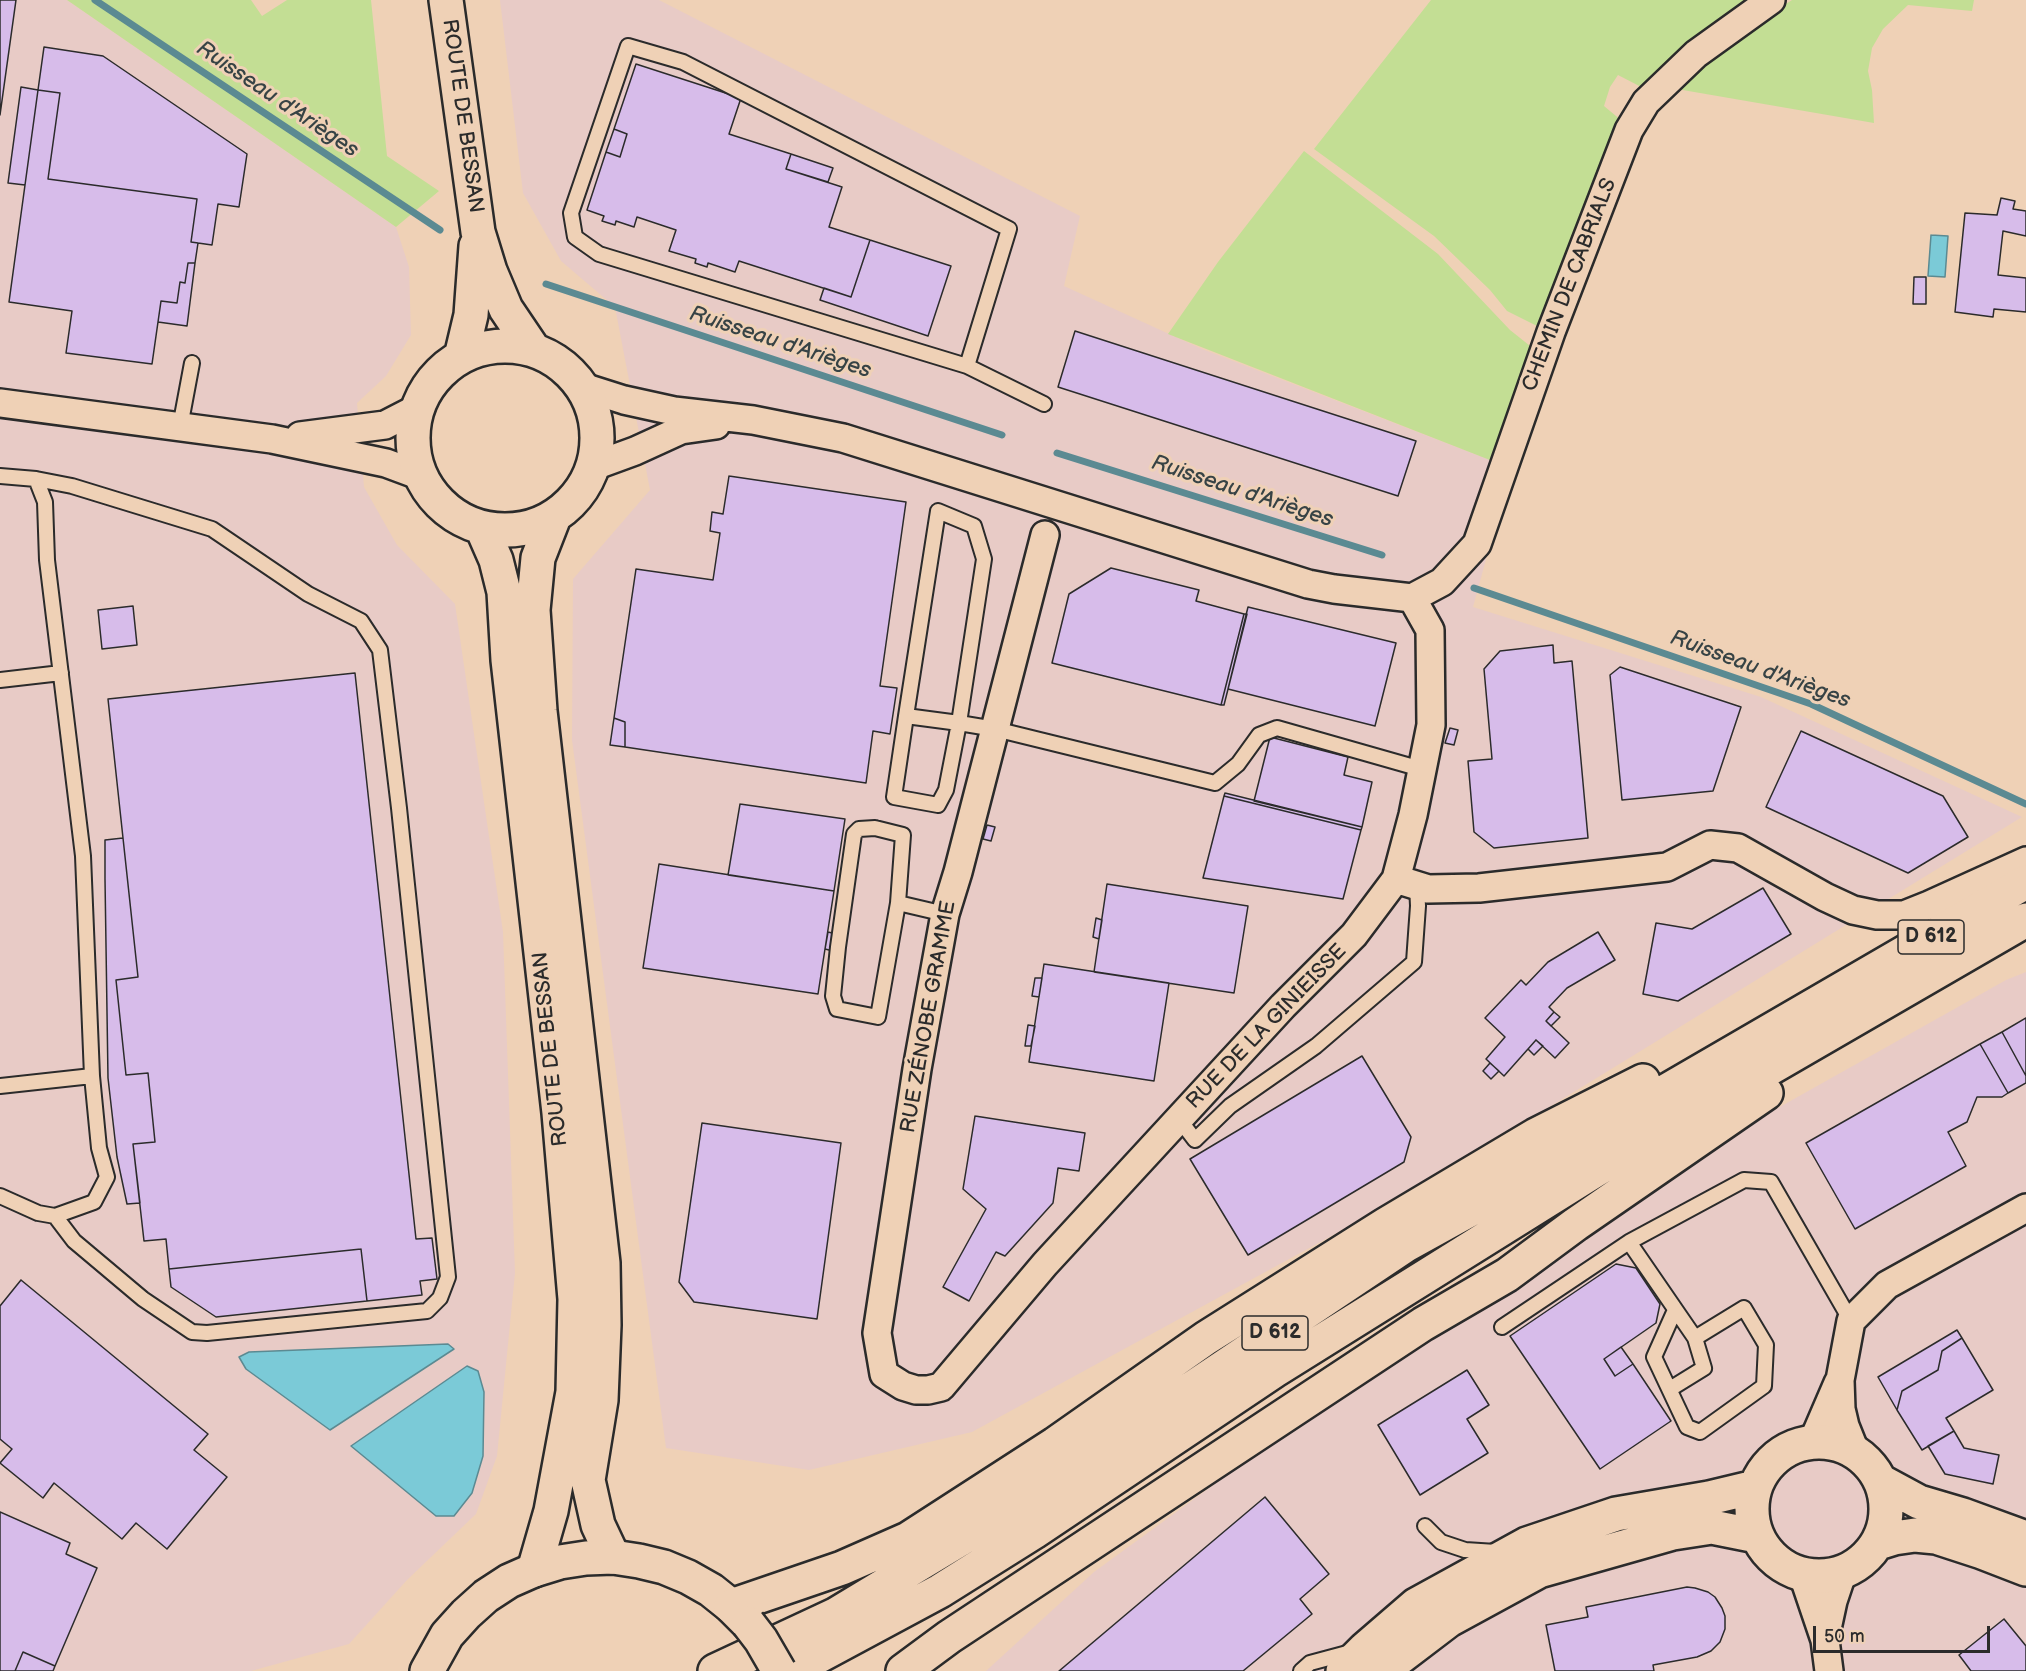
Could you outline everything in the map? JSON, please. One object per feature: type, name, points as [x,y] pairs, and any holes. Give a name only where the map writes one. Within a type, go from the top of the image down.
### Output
[{"type":"main road","name":"ROUTE DE BESSAN","points":[[446,0],[478,232],[490,271],[506,309],[533,349]]},
{"type":"main road","name":"ROUTE DE BESSAN","points":[[461,357],[471,315],[478,232]]},
{"type":"main road","points":[[490,346],[533,349],[565,367],[583,387],[598,428],[594,466],[575,500],[544,522],[511,531],[472,525],[445,509],[421,476],[413,444],[418,408],[434,379],[461,357],[490,346]]},
{"type":"main road","name":"ROUTE DE BESSAN","points":[[554,517],[538,558],[533,610],[540,711],[603,1263],[604,1325],[601,1400],[588,1480],[598,1525],[614,1557]]},
{"type":"main road","name":"ROUTE DE BESSAN","points":[[482,528],[496,560],[504,592],[507,660],[559,1113],[575,1299],[573,1392],[551,1510],[534,1570]]},
{"type":"main road","name":"D 612","points":[[715,1671],[835,1615],[1022,1502],[1406,1245],[1491,1198],[1606,1126],[2026,882]]},
{"type":"main road","name":"D 612","points":[[791,1671],[950,1586],[1274,1371],[1615,1158],[2026,920]]},
{"type":"main road","name":"D 612","points":[[903,1671],[949,1637],[1423,1323],[1507,1275],[1586,1218],[1981,947]]},
{"type":"main road","name":"D 612","points":[[740,1614],[908,1539],[1055,1444],[1206,1338],[1385,1225],[1536,1135],[1700,1052],[1835,993]]},
{"type":"main road","points":[[835,1671],[956,1602],[1274,1371]]},
{"type":"main road","points":[[1813,1441],[1835,1442],[1855,1451],[1871,1465],[1882,1482],[1887,1503],[1886,1524],[1878,1543],[1858,1565],[1832,1576],[1803,1575],[1783,1567],[1768,1553],[1757,1536],[1752,1520],[1755,1487],[1764,1470],[1785,1450],[1813,1441]]},
{"type":"main road","points":[[1882,1482],[1920,1502],[1964,1515],[2026,1538]]},
{"type":"main road","points":[[1363,1664],[1416,1605],[1527,1544],[1616,1514],[1709,1498],[1755,1487]]},
{"type":"main road","points":[[1363,1664],[1539,1571],[1673,1533],[1712,1527],[1757,1536]]},
{"type":"main road","points":[[1878,1543],[1915,1535],[1935,1537],[2026,1569]]},
{"type":"main road","points":[[427,1671],[447,1635],[466,1614],[486,1596],[509,1581],[560,1562],[614,1557],[664,1567],[696,1581],[740,1614],[761,1640],[779,1671]]},
{"type":"street","name":"CHEMIN DE CABRIALS","points":[[1412,598],[1442,582],[1478,544],[1551,332],[1629,130],[1646,102],[1696,54],[1771,0]]},
{"type":"street","points":[[583,387],[624,400],[674,411],[753,420],[843,438],[1308,584],[1334,590],[1412,598]]},
{"type":"street","points":[[0,403],[272,439],[386,463],[421,476]]},
{"type":"street","points":[[272,439],[385,425],[418,408]]},
{"type":"street","points":[[594,466],[681,430],[753,420]]},
{"type":"street","points":[[1016,492],[1038,516],[1045,535],[1064,526],[1086,523],[1171,549],[1219,557]]},
{"type":"street","name":"RUE ZÉNOBE GRAMME","points":[[941,1387],[916,1390],[903,1386],[884,1374],[877,1333],[917,1069],[945,914],[958,872],[1045,535]]},
{"type":"street","name":"RUE DE LA GINIEISSE","points":[[941,1387],[1045,1264],[1283,1006],[1406,882],[1413,815],[1431,725],[1430,630],[1412,598]]},
{"type":"street","points":[[1406,882],[1428,889],[1479,888],[1667,867],[1710,845],[1738,848],[1825,897],[1853,909],[1877,915],[1904,915],[2026,861]]},
{"type":"street","points":[[1855,1451],[1841,1409],[1840,1380],[1851,1321],[1887,1285],[2026,1208]]},
{"type":"street","points":[[1813,1441],[1840,1380]]},
{"type":"street","points":[[1825,1640],[1833,1601],[1843,1571]]},
{"type":"street","points":[[1803,1575],[1825,1640],[1829,1671]]},
{"type":"lane","points":[[967,366],[1008,229],[683,62],[628,46],[571,213],[575,237],[599,254],[967,366],[1044,404]]},
{"type":"lane","points":[[180,427],[192,363]]},
{"type":"lane","points":[[0,476],[36,479],[72,486],[212,529],[308,594],[361,621],[380,650],[399,808],[448,1277],[440,1298],[427,1311],[207,1333],[192,1332],[143,1299],[74,1241],[55,1216]]},
{"type":"lane","points":[[0,1196],[38,1213],[55,1216],[94,1202],[107,1178],[99,1148],[92,1076],[83,856],[47,560],[45,502],[36,479]]},
{"type":"lane","points":[[938,511],[974,526],[984,558],[946,790],[938,805],[894,797],[906,716],[938,511]]},
{"type":"lane","points":[[0,680],[61,673]]},
{"type":"lane","points":[[906,716],[994,729],[1215,783],[1238,764],[1259,735],[1277,728],[1421,769]]},
{"type":"lane","points":[[875,828],[903,835],[898,903],[878,1017],[837,1009],[833,996],[838,947],[854,834],[859,829],[875,828]]},
{"type":"lane","points":[[1179,1119],[1195,1140],[1230,1106],[1316,1046],[1414,962],[1418,906],[1406,882]]},
{"type":"lane","points":[[898,903],[945,914]]},
{"type":"lane","points":[[0,1086],[92,1076]]},
{"type":"lane","points":[[1502,1327],[1629,1242],[1744,1180],[1771,1182],[1851,1321]]},
{"type":"lane","points":[[1629,1242],[1695,1338],[1704,1368],[1670,1389]]},
{"type":"lane","points":[[1675,1310],[1654,1357],[1687,1427],[1700,1432],[1764,1386],[1766,1345],[1744,1308],[1695,1338]]},
{"type":"lane","points":[[1425,1526],[1442,1542],[1465,1550],[1510,1553]]},
{"type":"lane","points":[[1301,1671],[1310,1663],[1363,1664]]},
{"type":"shaded area","points":[[0,0],[67,0],[396,227],[409,267],[411,335],[386,376],[357,403],[364,487],[397,545],[455,604],[503,932],[515,1273],[497,1456],[476,1514],[407,1580],[349,1644],[251,1671],[0,1671]]},
{"type":"shaded area","points":[[500,0],[659,0],[1080,216],[1064,286],[1202,349],[1511,468],[1473,607],[1761,697],[2022,817],[1401,1198],[972,1432],[809,1470],[666,1448],[572,740],[573,579],[650,490],[615,307],[561,261],[523,193]]},
{"type":"shaded area","points":[[2026,972],[2026,1671],[986,1671],[1094,1572],[1573,1223],[2006,980]]},
{"type":"green space","points":[[67,0],[251,0],[262,16],[287,0],[371,0],[387,156],[439,191],[396,227]]},
{"type":"green space","points":[[1431,0],[1756,0],[1647,90],[1618,75],[1610,87],[1604,106],[1622,121],[1543,329],[1507,311],[1490,290],[1434,236],[1314,149]]},
{"type":"green space","points":[[1792,0],[1974,0],[1972,11],[1908,5],[1883,29],[1872,48],[1868,71],[1874,123],[1671,88],[1726,43]]},
{"type":"green space","points":[[1304,151],[1438,254],[1510,330],[1539,353],[1495,462],[1168,334],[1218,262]]},
{"type":"water","points":[[1931,235],[1948,236],[1945,277],[1928,276]]},
{"type":"water","points":[[448,1344],[454,1349],[330,1430],[246,1369],[239,1357],[249,1352]]},
{"type":"water","points":[[467,1366],[478,1371],[484,1392],[483,1456],[472,1493],[454,1516],[436,1516],[351,1446]]},
{"type":"building","points":[[0,0],[16,0],[0,115]]},
{"type":"building","points":[[44,47],[103,56],[247,154],[239,207],[218,204],[212,245],[191,242],[197,199],[48,179],[60,93],[38,90]]},
{"type":"building","points":[[636,64],[741,98],[729,134],[791,154],[786,169],[842,187],[829,227],[870,240],[851,297],[739,261],[735,272],[708,263],[707,267],[695,263],[696,259],[669,251],[676,230],[637,217],[634,227],[616,221],[615,225],[602,221],[604,216],[587,210],[606,152],[620,157],[627,134],[614,129]]},
{"type":"building","points":[[21,87],[38,90],[25,185],[8,183]]},
{"type":"building","points":[[38,90],[60,93],[48,179],[197,199],[191,242],[198,243],[195,263],[188,263],[185,283],[180,282],[177,303],[161,301],[152,364],[66,353],[72,311],[9,302]]},
{"type":"building","points":[[614,129],[627,134],[620,157],[606,152]]},
{"type":"building","points":[[791,154],[833,168],[828,182],[786,169]]},
{"type":"building","points":[[2001,198],[2015,201],[2013,209],[2026,211],[2026,236],[2003,231],[1998,275],[2026,278],[2026,312],[1994,309],[1993,317],[1955,312],[1965,213],[1997,215]]},
{"type":"building","points":[[870,240],[951,266],[928,336],[820,300],[824,288],[851,297]]},
{"type":"building","points":[[188,263],[195,263],[187,326],[158,322],[161,301],[177,303],[180,282],[185,283]]},
{"type":"building","points":[[1914,277],[1926,277],[1926,304],[1913,304]]},
{"type":"building","points":[[1075,331],[1416,441],[1398,496],[1058,387]]},
{"type":"building","points":[[729,476],[906,502],[880,686],[897,688],[890,734],[873,731],[866,783],[625,747],[625,722],[614,718],[636,569],[713,580],[720,533],[710,531],[712,512],[723,514]]},
{"type":"building","points":[[1111,568],[1199,590],[1196,601],[1244,614],[1221,705],[1052,663],[1069,594]]},
{"type":"building","points":[[133,606],[137,645],[102,649],[98,610]]},
{"type":"building","points":[[1248,607],[1396,643],[1375,726],[1228,689]]},
{"type":"building","points":[[1244,614],[1247,614],[1224,705],[1221,705]]},
{"type":"building","points":[[1553,645],[1554,663],[1572,661],[1588,838],[1494,848],[1474,832],[1468,761],[1492,759],[1484,669],[1500,651]]},
{"type":"building","points":[[1620,667],[1741,707],[1713,791],[1622,800],[1610,675]]},
{"type":"building","points":[[355,673],[416,1239],[432,1238],[437,1279],[420,1281],[422,1295],[367,1301],[361,1249],[169,1269],[166,1239],[144,1241],[133,1144],[155,1142],[148,1073],[126,1075],[116,980],[138,977],[108,699]]},
{"type":"building","points":[[614,718],[625,722],[625,747],[610,745]]},
{"type":"building","points":[[1450,728],[1458,730],[1454,745],[1445,743]]},
{"type":"building","points":[[1801,731],[1943,796],[1968,837],[1908,873],[1766,807]]},
{"type":"building","points":[[1270,737],[1348,757],[1344,775],[1372,782],[1362,827],[1254,801]]},
{"type":"building","points":[[1225,793],[1362,827],[1361,830],[1224,796]]},
{"type":"building","points":[[1224,796],[1361,830],[1343,899],[1203,878]]},
{"type":"building","points":[[740,804],[845,819],[834,891],[728,875]]},
{"type":"building","points":[[987,825],[995,827],[991,841],[983,839]]},
{"type":"building","points":[[123,838],[138,977],[116,980],[126,1075],[148,1073],[155,1142],[133,1144],[140,1203],[127,1204],[117,1157],[108,1078],[105,879],[105,840]]},
{"type":"building","points":[[659,864],[834,891],[818,994],[643,968]]},
{"type":"building","points":[[1107,884],[1248,906],[1234,993],[1094,972]]},
{"type":"building","points":[[1763,888],[1791,934],[1678,1001],[1643,994],[1656,923],[1692,929]]},
{"type":"building","points":[[1096,918],[1102,920],[1099,939],[1093,937]]},
{"type":"building","points":[[828,932],[836,934],[833,951],[825,949]]},
{"type":"building","points":[[1598,932],[1615,960],[1567,988],[1549,1007],[1554,1012],[1546,1021],[1569,1043],[1555,1058],[1536,1040],[1504,1076],[1486,1059],[1505,1037],[1485,1018],[1521,980],[1526,985],[1548,962]]},
{"type":"building","points":[[1044,964],[1169,983],[1154,1081],[1029,1062]]},
{"type":"building","points":[[1035,978],[1042,978],[1039,997],[1032,996]]},
{"type":"building","points":[[1554,1012],[1560,1017],[1551,1026],[1546,1021]]},
{"type":"building","points":[[2026,1018],[2026,1076],[2002,1032]]},
{"type":"building","points":[[1028,1025],[1035,1026],[1031,1046],[1025,1046]]},
{"type":"building","points":[[2002,1032],[2026,1076],[2026,1083],[2008,1093],[1980,1044]]},
{"type":"building","points":[[1536,1040],[1543,1046],[1534,1055],[1528,1049]]},
{"type":"building","points":[[1980,1044],[2008,1093],[2002,1097],[1977,1097],[1967,1122],[1948,1132],[1966,1166],[1855,1229],[1806,1143]]},
{"type":"building","points":[[1362,1056],[1411,1137],[1404,1162],[1248,1255],[1190,1159]]},
{"type":"building","points":[[1490,1063],[1499,1071],[1491,1079],[1483,1071]]},
{"type":"building","points":[[975,1116],[1085,1133],[1079,1171],[1058,1168],[1053,1203],[1005,1256],[996,1252],[969,1301],[943,1287],[986,1209],[963,1189]]},
{"type":"building","points":[[702,1123],[841,1143],[817,1319],[694,1302],[679,1282]]},
{"type":"building","points":[[361,1249],[367,1301],[216,1317],[171,1287],[169,1269]]},
{"type":"building","points":[[1616,1264],[1636,1268],[1660,1304],[1656,1323],[1604,1359],[1615,1376],[1633,1364],[1671,1421],[1600,1469],[1510,1336]]},
{"type":"building","points":[[21,1280],[208,1434],[194,1450],[227,1477],[167,1549],[136,1523],[122,1539],[54,1483],[43,1498],[0,1463],[12,1449],[0,1439],[0,1306]]},
{"type":"building","points":[[1957,1330],[1962,1338],[1942,1351],[1938,1370],[1902,1391],[1897,1410],[1878,1377]]},
{"type":"building","points":[[1962,1338],[1993,1390],[1946,1418],[1954,1431],[1922,1450],[1897,1410],[1902,1391],[1938,1370],[1942,1351]]},
{"type":"building","points":[[1621,1347],[1633,1364],[1615,1376],[1604,1359]]},
{"type":"building","points":[[1467,1370],[1489,1405],[1467,1419],[1488,1453],[1420,1495],[1378,1425]]},
{"type":"building","points":[[1954,1431],[1964,1448],[1999,1455],[1993,1484],[1945,1474],[1928,1446]]},
{"type":"building","points":[[1265,1497],[1329,1574],[1300,1599],[1312,1614],[1243,1671],[1059,1671]]},
{"type":"building","points":[[0,1512],[70,1543],[66,1554],[97,1568],[55,1666],[23,1652],[15,1671],[0,1671]]},
{"type":"building","points":[[1687,1587],[1708,1592],[1715,1597],[1725,1616],[1725,1629],[1720,1642],[1711,1651],[1697,1657],[1653,1665],[1654,1671],[1555,1671],[1546,1625],[1588,1617],[1586,1607]]},
{"type":"building","points":[[2004,1619],[2026,1646],[2026,1671],[1971,1671],[1959,1655]]},
{"type":"building","points":[[23,1652],[55,1666],[53,1671],[15,1671]]},
{"type":"waterway","name":"Ruisseau d'Arièges","points":[[95,0],[440,230]]},
{"type":"waterway","name":"Ruisseau d'Arièges","points":[[546,284],[1002,435]]},
{"type":"waterway","name":"Ruisseau d'Arièges","points":[[1057,453],[1382,555]]},
{"type":"waterway","name":"Ruisseau d'Arièges","points":[[1474,588],[1811,704],[2026,804]]}]
